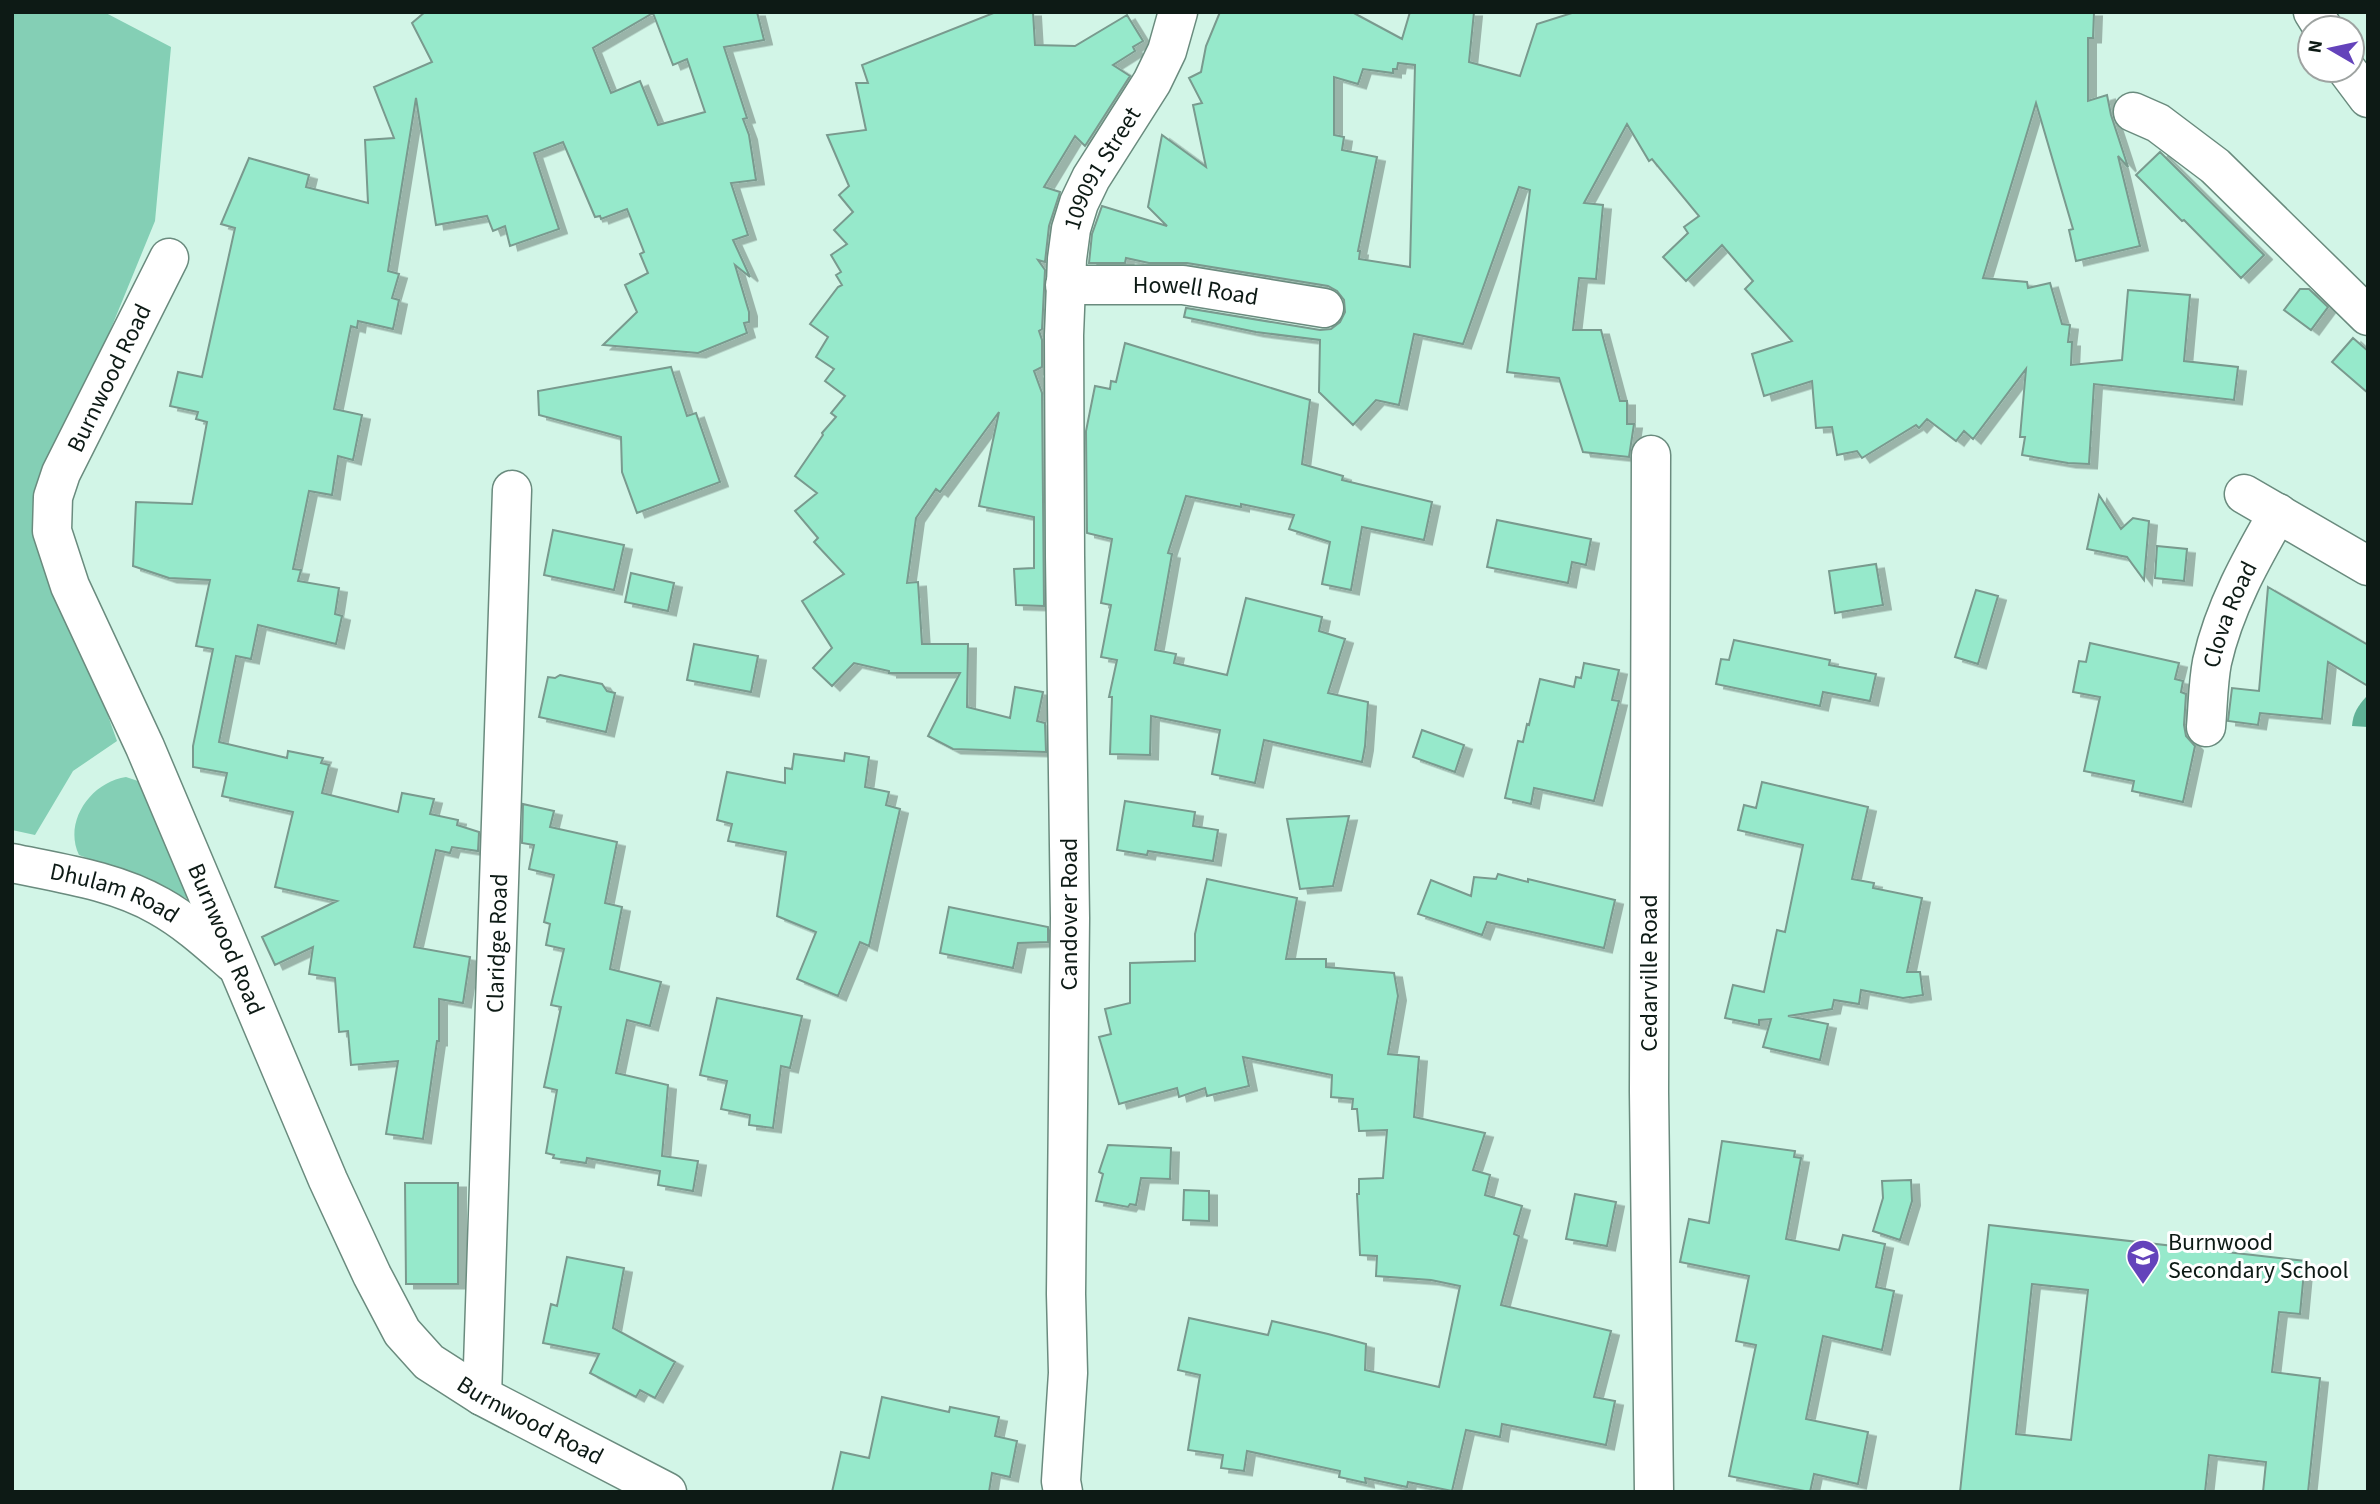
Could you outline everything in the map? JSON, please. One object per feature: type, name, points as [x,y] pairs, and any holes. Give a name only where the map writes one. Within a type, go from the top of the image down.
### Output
[{"type":"street","name":"109091 Street","points":[[1064,335],[1065,285],[1071,229],[1079,203],[1091,178],[1153,82],[1167,51],[1178,12]]},
{"type":"street","points":[[2133,112],[2158,123],[2215,166],[2368,316]]},
{"type":"street","name":"Burnwood Road","points":[[169,258],[61,473],[53,496],[52,531],[70,586],[129,710],[334,1192],[402,1332],[429,1362],[482,1396],[667,1492]]},
{"type":"street","name":"Howell Road","points":[[1065,285],[1183,285],[1324,308]]},
{"type":"street","name":"Candover Road","points":[[1063,1492],[1061,1481],[1068,1373],[1066,1294],[1070,918],[1064,335]]},
{"type":"street","name":"Cedarville Road","points":[[1651,454],[1649,1093],[1654,1492]]},
{"type":"street","name":"Claridge Road","points":[[482,1396],[512,490]]},
{"type":"street","points":[[2244,494],[2368,566]]},
{"type":"street","name":"Clova Road","points":[[2206,727],[2212,662],[2222,627],[2232,600],[2277,513]]},
{"type":"street","name":"Dhulam Road","points":[[12,863],[120,889],[157,904],[187,924],[240,969]]},
{"type":"shaded area","points":[[12,12],[104,12],[171,47],[155,221],[44,492],[43,533],[117,741],[73,771],[35,835],[12,830]]},
{"type":"shaded area","points":[[2366,697],[2368,727],[2352,726],[2356,710]]},
{"type":"shaded area","points":[[126,777],[141,782],[192,901],[149,881],[79,855],[75,830],[83,806],[102,787],[113,780]]},
{"type":"building","points":[[425,12],[757,12],[764,40],[724,47],[747,118],[743,119],[749,135],[756,180],[731,183],[748,235],[733,240],[750,277],[735,265],[749,312],[749,322],[744,323],[747,333],[698,353],[603,345],[637,312],[625,285],[648,273],[640,254],[644,252],[627,209],[601,219],[600,216],[595,217],[563,142],[534,153],[559,229],[510,246],[505,226],[493,231],[487,216],[436,225],[416,98],[388,271],[399,274],[392,298],[399,300],[393,329],[358,321],[357,328],[351,326],[334,409],[362,415],[353,460],[338,456],[332,495],[309,491],[293,569],[301,570],[298,581],[339,588],[335,614],[342,616],[336,644],[258,625],[251,659],[236,656],[219,742],[287,758],[288,751],[323,758],[321,763],[329,765],[322,793],[398,812],[402,793],[434,799],[430,814],[458,820],[457,825],[479,832],[478,851],[452,847],[450,853],[436,850],[414,947],[470,957],[463,1003],[439,999],[439,1041],[423,1139],[386,1134],[398,1061],[351,1065],[348,1031],[339,1032],[335,978],[309,974],[313,947],[275,965],[262,937],[337,901],[275,887],[293,812],[222,796],[227,773],[193,767],[193,746],[213,649],[196,646],[210,580],[169,578],[133,566],[136,502],[192,504],[207,422],[196,419],[198,412],[170,406],[178,372],[202,377],[235,228],[221,224],[249,158],[309,175],[306,187],[368,203],[365,140],[394,138],[374,87],[432,62],[412,23]],"holes":[[[653,13],[673,65],[687,59],[705,112],[658,125],[640,81],[611,93],[593,48]]]},
{"type":"building","points":[[996,12],[1033,12],[1035,45],[1075,46],[1127,15],[1143,41],[1133,47],[1135,51],[1113,65],[1130,76],[1085,146],[1075,136],[1044,187],[1060,192],[1049,226],[1045,262],[1038,260],[1045,270],[1042,329],[1039,331],[1042,340],[1042,367],[1034,371],[1042,393],[1044,606],[1016,605],[1014,569],[1034,568],[1034,517],[979,506],[999,412],[940,492],[936,489],[916,518],[907,583],[918,582],[922,644],[968,644],[967,707],[1010,718],[1015,687],[1043,692],[1037,721],[1045,723],[1046,752],[953,749],[928,736],[960,673],[889,673],[854,663],[832,686],[813,668],[832,648],[802,601],[844,574],[814,542],[818,538],[795,511],[817,493],[795,476],[822,433],[836,417],[831,413],[845,396],[825,381],[834,369],[816,357],[828,337],[810,324],[842,285],[836,275],[841,272],[831,255],[847,244],[834,230],[853,212],[839,195],[849,186],[827,135],[866,130],[856,83],[868,83],[862,65]]},
{"type":"building","points":[[1220,12],[1352,12],[1402,39],[1410,12],[1474,12],[1469,62],[1520,76],[1537,24],[1575,12],[2094,12],[2093,38],[2088,38],[2088,101],[2107,95],[2128,167],[2118,156],[2140,246],[2076,261],[2069,230],[2073,229],[2036,103],[1983,278],[2027,282],[2028,288],[2050,283],[2062,324],[2070,325],[2068,342],[2072,342],[2071,365],[2122,360],[2128,290],[2190,295],[2184,361],[2238,367],[2234,400],[2094,384],[2089,464],[2068,463],[2022,455],[2025,437],[2020,437],[2026,369],[1973,439],[1964,431],[1956,441],[1927,419],[1919,428],[1916,425],[1862,458],[1857,451],[1837,455],[1832,427],[1816,428],[1812,381],[1764,396],[1752,354],[1792,341],[1745,289],[1753,281],[1722,245],[1686,281],[1663,257],[1688,233],[1684,227],[1699,216],[1652,159],[1649,161],[1627,124],[1584,203],[1603,205],[1596,279],[1579,278],[1573,330],[1601,330],[1620,401],[1627,401],[1627,424],[1634,424],[1629,457],[1583,452],[1559,378],[1507,372],[1530,190],[1519,187],[1463,344],[1414,334],[1399,405],[1376,400],[1353,425],[1319,392],[1320,340],[1256,332],[1184,317],[1186,308],[1320,330],[1331,329],[1340,322],[1345,312],[1344,300],[1337,291],[1328,286],[1187,263],[1149,263],[1126,258],[1125,263],[1089,263],[1092,234],[1102,206],[1167,226],[1148,207],[1162,135],[1206,167],[1193,105],[1202,103],[1189,78],[1201,72],[1206,46]],"holes":[[[1398,63],[1415,65],[1410,267],[1359,259],[1358,251],[1377,157],[1342,150],[1344,137],[1334,135],[1334,77],[1358,84],[1363,69],[1393,73]]]},
{"type":"building","points":[[2160,152],[2264,255],[2241,278],[2136,175]]},
{"type":"building","points":[[2300,289],[2309,289],[2328,307],[2311,330],[2284,310]]},
{"type":"building","points":[[2353,338],[2368,351],[2368,393],[2332,362]]},
{"type":"building","points":[[1125,343],[1310,400],[1302,464],[1343,476],[1342,480],[1432,502],[1424,540],[1362,527],[1351,590],[1322,584],[1330,542],[1289,529],[1294,515],[1241,504],[1241,507],[1186,496],[1168,553],[1172,554],[1155,650],[1176,654],[1174,663],[1227,675],[1246,598],[1322,617],[1319,631],[1345,639],[1328,693],[1368,702],[1362,762],[1264,740],[1255,783],[1212,774],[1220,730],[1151,716],[1150,755],[1110,754],[1112,697],[1109,697],[1117,660],[1101,657],[1111,605],[1101,603],[1112,539],[1087,533],[1086,431],[1095,386],[1110,389],[1111,381],[1116,382]]},
{"type":"building","points":[[671,367],[687,416],[696,413],[720,482],[637,513],[622,472],[621,437],[539,415],[538,391]]},
{"type":"building","points":[[2099,495],[2121,529],[2133,518],[2149,521],[2144,580],[2127,557],[2087,549]]},
{"type":"building","points":[[1497,520],[1591,539],[1586,565],[1572,562],[1568,583],[1487,567]]},
{"type":"building","points":[[553,530],[624,545],[614,590],[544,575]]},
{"type":"building","points":[[2157,546],[2187,549],[2184,581],[2155,578]]},
{"type":"building","points":[[1876,564],[1883,605],[1835,613],[1829,571]]},
{"type":"building","points":[[631,573],[674,583],[668,611],[625,602]]},
{"type":"building","points":[[2268,587],[2368,645],[2368,686],[2328,662],[2322,719],[2260,713],[2258,725],[2228,721],[2232,688],[2259,691]]},
{"type":"building","points":[[1976,590],[1998,596],[1978,664],[1955,657]]},
{"type":"building","points":[[1734,640],[1830,660],[1829,665],[1876,674],[1870,701],[1823,692],[1820,706],[1716,684],[1721,659],[1729,660]]},
{"type":"building","points":[[2090,643],[2179,663],[2175,679],[2183,681],[2181,692],[2186,694],[2186,736],[2195,746],[2183,802],[2132,791],[2134,781],[2084,771],[2100,697],[2073,692],[2079,661],[2086,662]]},
{"type":"building","points":[[694,644],[758,656],[751,692],[687,680]]},
{"type":"building","points":[[1584,663],[1619,670],[1612,700],[1619,701],[1594,801],[1534,788],[1531,804],[1505,798],[1518,741],[1523,742],[1540,679],[1574,687],[1576,677],[1581,678]]},
{"type":"building","points":[[560,675],[602,684],[607,691],[615,693],[606,732],[539,717],[548,677],[555,678]]},
{"type":"building","points":[[1422,730],[1464,745],[1455,772],[1413,757]]},
{"type":"building","points":[[845,753],[869,757],[865,787],[889,792],[886,805],[900,809],[869,946],[860,942],[838,996],[797,979],[816,932],[777,916],[786,852],[728,841],[732,824],[717,820],[727,772],[785,783],[785,768],[792,769],[794,754],[844,761]]},
{"type":"building","points":[[1762,782],[1868,807],[1852,879],[1874,883],[1873,888],[1922,898],[1907,972],[1920,972],[1923,995],[1903,998],[1861,990],[1859,1004],[1834,1000],[1832,1009],[1788,1016],[1828,1024],[1820,1060],[1763,1047],[1771,1019],[1759,1020],[1759,1025],[1725,1018],[1733,985],[1764,992],[1777,930],[1785,932],[1803,845],[1738,830],[1744,805],[1756,808]]},
{"type":"building","points":[[1125,801],[1195,812],[1193,826],[1218,830],[1213,861],[1148,851],[1147,855],[1117,850]]},
{"type":"building","points":[[523,804],[554,811],[550,827],[617,842],[605,903],[622,907],[610,969],[661,982],[650,1026],[627,1020],[616,1073],[668,1085],[662,1156],[698,1161],[693,1191],[658,1185],[660,1171],[587,1158],[586,1163],[553,1158],[554,1155],[546,1153],[557,1090],[544,1087],[561,1007],[551,1005],[564,949],[546,945],[550,924],[544,922],[554,875],[529,869],[534,845],[522,843]]},
{"type":"building","points":[[1349,816],[1333,886],[1300,889],[1287,819]]},
{"type":"building","points":[[1498,874],[1615,900],[1604,948],[1487,922],[1482,935],[1418,914],[1431,880],[1471,896],[1474,877],[1496,879]]},
{"type":"building","points":[[1207,879],[1297,898],[1286,959],[1326,959],[1326,967],[1394,973],[1398,996],[1388,1054],[1419,1057],[1414,1117],[1485,1133],[1473,1170],[1490,1175],[1485,1195],[1522,1206],[1514,1234],[1519,1236],[1501,1305],[1611,1331],[1594,1397],[1615,1401],[1606,1445],[1502,1424],[1500,1437],[1466,1430],[1452,1491],[1408,1482],[1407,1487],[1365,1478],[1366,1483],[1339,1477],[1340,1471],[1247,1451],[1244,1471],[1221,1468],[1223,1455],[1188,1450],[1200,1375],[1178,1370],[1189,1318],[1268,1335],[1272,1321],[1366,1344],[1365,1370],[1439,1387],[1460,1286],[1431,1280],[1376,1276],[1377,1256],[1360,1255],[1357,1194],[1359,1179],[1383,1178],[1387,1130],[1359,1131],[1357,1109],[1352,1109],[1353,1099],[1331,1097],[1332,1075],[1243,1057],[1249,1086],[1207,1096],[1205,1088],[1179,1097],[1177,1088],[1119,1104],[1099,1037],[1111,1034],[1105,1009],[1130,1003],[1130,963],[1195,961],[1195,934]]},
{"type":"building","points":[[949,907],[1048,927],[1048,942],[1018,943],[1013,968],[940,953]]},
{"type":"building","points":[[717,998],[802,1016],[790,1068],[781,1066],[773,1128],[749,1125],[750,1115],[721,1109],[727,1081],[700,1075]]},
{"type":"building","points":[[1722,1141],[1795,1151],[1794,1157],[1801,1158],[1786,1239],[1839,1250],[1843,1235],[1885,1244],[1876,1287],[1894,1291],[1882,1350],[1823,1336],[1806,1419],[1868,1432],[1858,1484],[1814,1474],[1810,1492],[1729,1476],[1756,1345],[1736,1341],[1749,1276],[1680,1262],[1689,1219],[1709,1223]]},
{"type":"building","points":[[1108,1145],[1171,1148],[1170,1179],[1141,1178],[1136,1205],[1130,1204],[1128,1207],[1096,1201],[1103,1174],[1099,1172]]},
{"type":"building","points":[[1911,1180],[1912,1201],[1900,1240],[1873,1231],[1883,1198],[1882,1181]]},
{"type":"building","points":[[405,1183],[458,1183],[458,1284],[406,1284]]},
{"type":"building","points":[[1184,1190],[1209,1191],[1209,1221],[1183,1220]]},
{"type":"building","points":[[1575,1194],[1616,1202],[1607,1246],[1566,1239]]},
{"type":"building","points":[[1989,1225],[2305,1261],[2300,1314],[2279,1312],[2272,1372],[2320,1378],[2308,1492],[2263,1492],[2266,1462],[2209,1455],[2205,1492],[1960,1492]],"holes":[[[2032,1284],[2088,1290],[2071,1440],[2016,1434]]]},
{"type":"building","points":[[567,1257],[624,1268],[613,1328],[675,1362],[655,1398],[640,1390],[636,1397],[590,1373],[599,1354],[543,1343],[551,1304],[557,1306]]},
{"type":"building","points":[[882,1397],[949,1412],[950,1407],[999,1417],[995,1436],[1017,1441],[1010,1477],[992,1473],[989,1492],[832,1492],[841,1452],[869,1458]]},
{"type":"place","name":"Burnwood Secondary School","points":[[2143,1286]]}]
